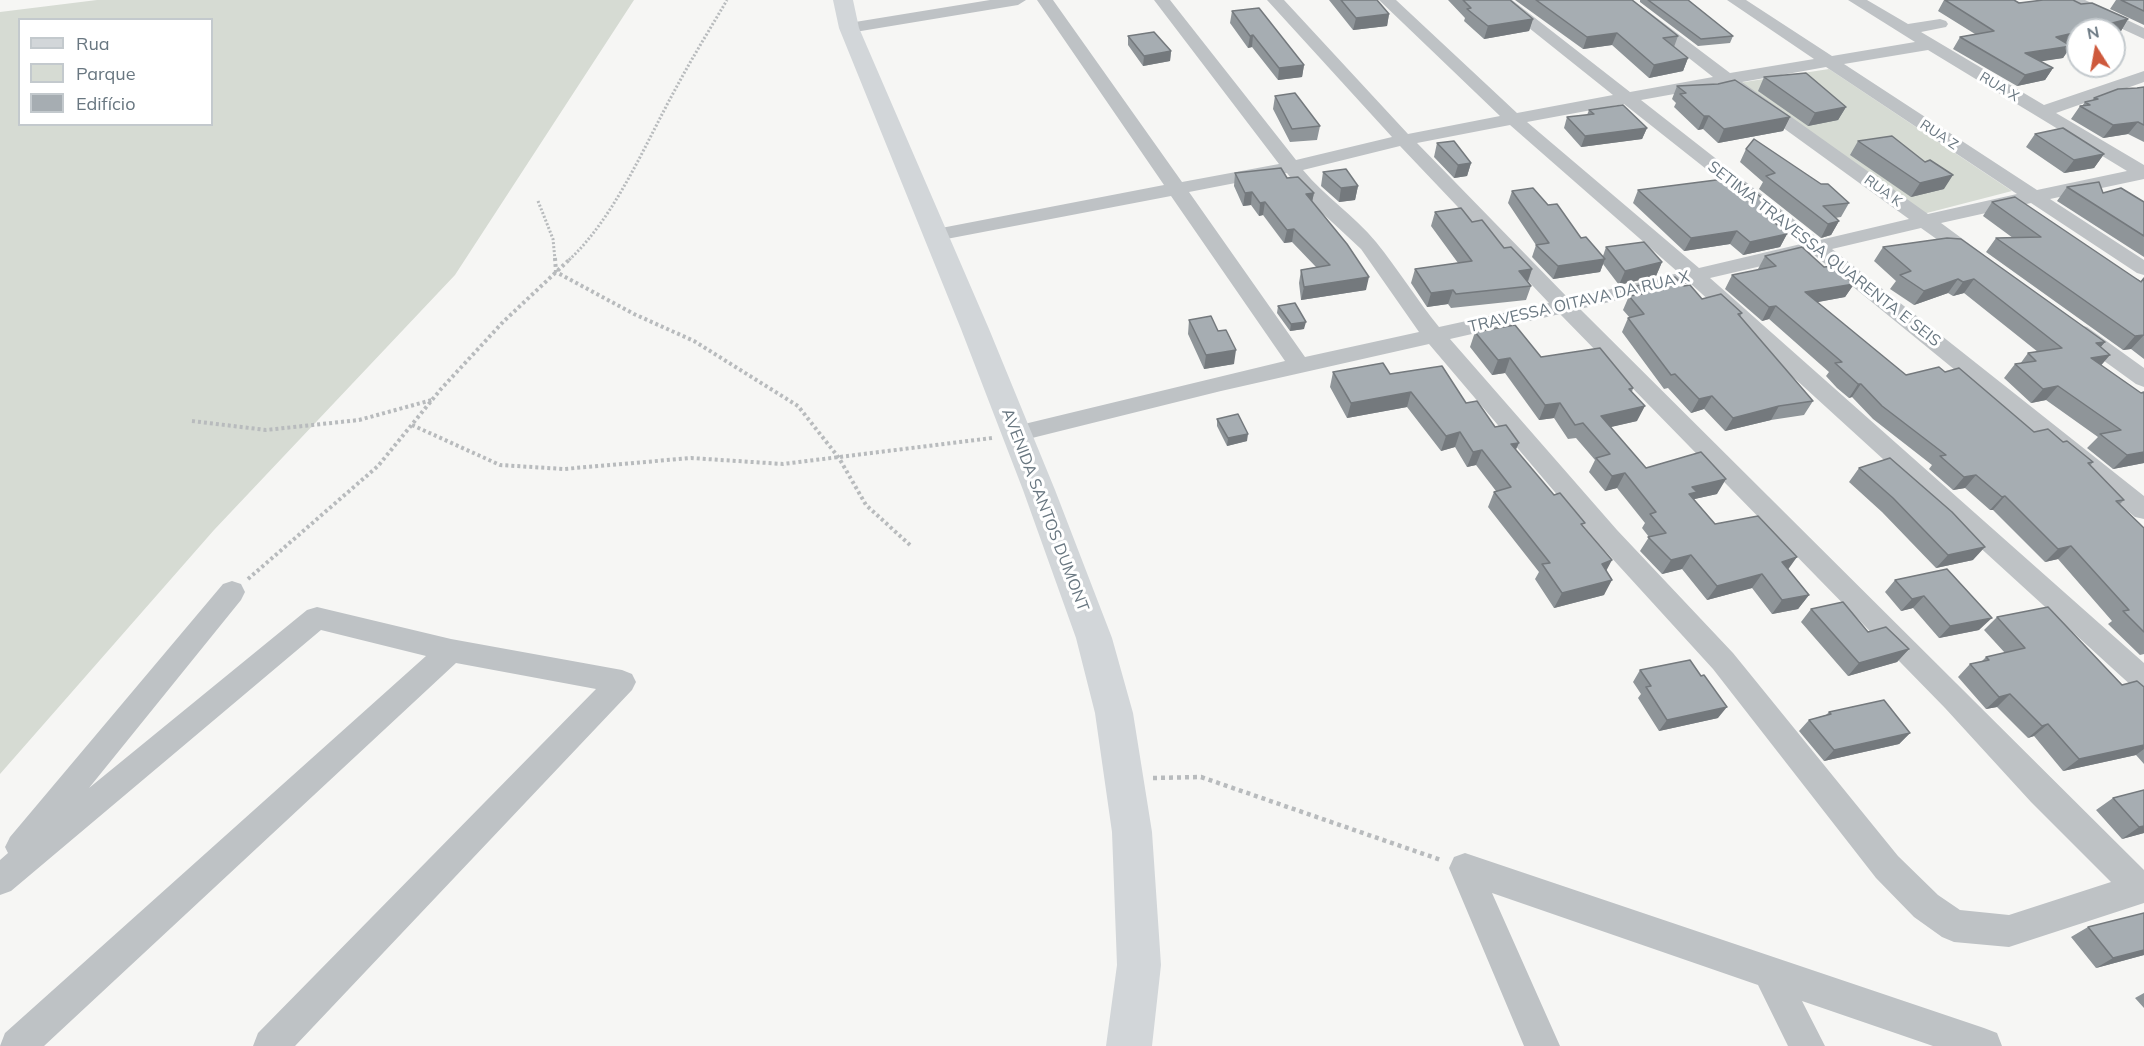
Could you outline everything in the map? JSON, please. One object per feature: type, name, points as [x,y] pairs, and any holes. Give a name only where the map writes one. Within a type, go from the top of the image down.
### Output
[{"type":"main road","name":"AVENIDA SANTOS DUMONT","points":[[846,14],[1016,434],[1094,638],[1114,713],[1126,778],[1132,832],[1139,965],[1129,1046]]},
{"type":"street","points":[[846,14],[1018,0]]},
{"type":"street","points":[[1045,0],[1299,365]]},
{"type":"street","points":[[1162,0],[1325,207],[1347,224],[1368,245],[1408,303],[1434,335],[1608,537],[1723,661],[1887,867],[1926,906],[1954,926],[2009,931],[2142,888],[2042,792],[1955,699],[1564,306],[1404,141],[1275,0]]},
{"type":"street","points":[[1387,0],[1514,120],[1694,275],[2144,680]]},
{"type":"street","name":"SETIMA TRAVESSA QUARENTA E SEIS","points":[[1502,0],[1816,246],[2144,510]]},
{"type":"street","name":"RUA K","points":[[1623,0],[1727,79],[1991,269]]},
{"type":"street","name":"RUA Z","points":[[1735,0],[2144,269]]},
{"type":"street","name":"RUA X","points":[[1856,0],[2144,173]]},
{"type":"street","points":[[2072,0],[2144,34]]},
{"type":"street","points":[[1904,30],[1940,24]]},
{"type":"street","points":[[936,235],[1727,79],[1928,45]]},
{"type":"street","points":[[2042,112],[2144,76]]},
{"type":"street","name":"TRAVESSA OITAVA DA RUA X","points":[[1016,434],[1138,401],[1564,306],[2033,195],[2144,173]]},
{"type":"street","points":[[2068,324],[2144,379]]},
{"type":"street","points":[[0,873],[232,592]]},
{"type":"street","points":[[0,880],[317,618],[451,651],[622,682],[271,1046]]},
{"type":"street","points":[[18,1046],[451,651]]},
{"type":"street","points":[[1465,868],[1984,1046]]},
{"type":"street","points":[[1465,868],[1542,1046]]},
{"type":"street","points":[[1770,973],[1808,1046]]},
{"type":"path","points":[[232,592],[378,466],[503,322],[588,242],[643,153],[676,88],[726,0]]},
{"type":"path","points":[[538,201],[553,239],[556,272]]},
{"type":"path","points":[[556,272],[634,314],[694,341],[798,406],[839,458],[866,505],[910,545]]},
{"type":"path","points":[[192,421],[266,430],[358,420],[433,400]]},
{"type":"path","points":[[412,425],[500,465],[564,469],[691,458],[783,464],[1016,434]]},
{"type":"path","points":[[1126,778],[1201,777],[1465,868]]},
{"type":"green space","points":[[97,0],[634,0],[455,275],[214,530],[0,774],[0,12]]},
{"type":"green space","points":[[1829,69],[2012,191],[1923,214],[1738,83]]},
{"type":"building","points":[[1341,0],[1377,0],[1389,14],[1356,18]]},
{"type":"building","points":[[1463,0],[1510,0],[1533,19],[1488,26],[1467,9],[1471,8]]},
{"type":"building","points":[[1536,0],[1632,0],[1678,36],[1663,38],[1688,58],[1654,65],[1617,33],[1587,37]]},
{"type":"building","points":[[1648,0],[1688,0],[1733,36],[1701,39]]},
{"type":"building","points":[[1945,0],[2014,0],[2019,3],[2073,0],[2081,4],[2092,3],[2126,18],[2066,18],[2066,35],[2056,37],[2066,43],[2066,47],[2025,53],[2053,68],[2025,75],[1960,37],[1994,31]]},
{"type":"building","points":[[2121,0],[2144,0],[2144,11]]},
{"type":"building","points":[[1259,8],[1304,65],[1279,68],[1253,35],[1250,36],[1232,11]]},
{"type":"building","points":[[1154,32],[1171,51],[1144,56],[1128,36]]},
{"type":"building","points":[[1806,73],[1846,107],[1815,113],[1764,77]]},
{"type":"building","points":[[1735,80],[1790,117],[1724,129],[1709,116],[1704,116],[1680,94],[1686,93],[1677,86],[1718,84]]},
{"type":"building","points":[[2144,87],[2144,125],[2138,122],[2113,125],[2080,106],[2090,105],[2085,102],[2098,99],[2094,98],[2118,89]]},
{"type":"building","points":[[1295,93],[1320,126],[1292,129],[1275,96]]},
{"type":"building","points":[[1623,105],[1647,128],[1585,136],[1567,117],[1594,114],[1589,110]]},
{"type":"building","points":[[2063,128],[2104,154],[2074,160],[2035,134]]},
{"type":"building","points":[[1892,136],[1925,162],[1930,160],[1953,175],[1920,183],[1858,141]]},
{"type":"building","points":[[1754,139],[1821,184],[1828,184],[1849,203],[1823,206],[1839,221],[1828,224],[1766,176],[1775,173],[1746,149]]},
{"type":"building","points":[[1454,141],[1471,163],[1458,165],[1437,143]]},
{"type":"building","points":[[1281,168],[1287,178],[1298,177],[1314,193],[1306,194],[1347,244],[1369,277],[1304,287],[1301,270],[1330,265],[1294,229],[1287,230],[1265,202],[1260,203],[1252,192],[1245,193],[1235,173]]},
{"type":"building","points":[[1346,169],[1358,186],[1341,188],[1323,172]]},
{"type":"building","points":[[1724,179],[1731,186],[1743,183],[1780,212],[1772,220],[1787,234],[1750,242],[1737,231],[1691,238],[1638,190]]},
{"type":"building","points":[[2099,182],[2103,193],[2121,188],[2144,202],[2144,236],[2067,187]]},
{"type":"building","points":[[1533,188],[1548,205],[1557,204],[1581,238],[1586,237],[1605,259],[1558,266],[1536,245],[1549,243],[1512,191]]},
{"type":"building","points":[[2015,197],[2141,282],[2144,278],[2144,335],[2135,336],[1996,238],[2041,237],[1992,202]]},
{"type":"building","points":[[1461,208],[1472,222],[1482,220],[1504,248],[1511,247],[1532,269],[1519,271],[1531,286],[1456,294],[1453,290],[1431,293],[1415,269],[1472,261],[1435,212]]},
{"type":"building","points":[[1947,238],[1961,239],[2105,342],[2096,343],[2110,355],[2091,358],[2141,393],[2144,392],[2144,452],[2127,455],[2100,434],[2121,430],[2058,386],[2043,389],[2015,364],[2036,361],[2028,353],[2062,348],[1974,279],[1963,282],[1958,279],[1924,291],[1900,275],[1911,271],[1883,247]]},
{"type":"building","points":[[1644,242],[1662,262],[1625,271],[1606,247]]},
{"type":"building","points":[[1802,247],[1824,267],[1834,266],[1854,284],[1805,292],[1906,375],[1939,367],[1945,372],[1959,368],[2034,432],[2048,429],[2093,462],[2088,463],[2124,500],[2116,501],[2144,528],[2144,632],[2123,611],[2129,610],[2071,546],[2058,549],[2005,496],[2002,497],[1976,475],[1964,477],[1940,456],[1946,455],[1882,406],[1861,384],[1858,384],[1835,363],[1842,362],[1776,306],[1769,307],[1732,275],[1776,266],[1765,256]]},
{"type":"building","points":[[1675,277],[1684,286],[1690,285],[1702,299],[1721,294],[1742,313],[1738,314],[1813,401],[1779,406],[1733,418],[1712,396],[1699,399],[1675,374],[1671,375],[1628,318],[1644,314],[1629,296],[1643,294],[1636,286]]},
{"type":"building","points":[[1295,303],[1306,322],[1291,324],[1278,306]]},
{"type":"building","points":[[1211,316],[1218,331],[1226,330],[1236,350],[1206,355],[1189,320]]},
{"type":"building","points":[[1515,325],[1541,357],[1600,348],[1633,388],[1629,389],[1645,406],[1601,416],[1646,468],[1701,452],[1726,479],[1692,487],[1697,492],[1689,494],[1715,524],[1758,516],[1797,557],[1782,562],[1809,595],[1782,600],[1762,574],[1717,586],[1691,555],[1671,560],[1648,537],[1666,533],[1650,514],[1656,512],[1625,473],[1612,476],[1596,458],[1610,454],[1583,423],[1575,425],[1560,403],[1545,405],[1510,358],[1498,360],[1475,332]]},
{"type":"building","points":[[1383,363],[1390,374],[1442,366],[1466,403],[1477,401],[1495,427],[1506,425],[1519,443],[1511,444],[1554,495],[1560,493],[1585,523],[1581,524],[1612,560],[1602,564],[1612,580],[1562,593],[1542,564],[1550,563],[1494,492],[1511,487],[1482,450],[1473,452],[1460,432],[1446,436],[1411,392],[1351,403],[1333,372]]},
{"type":"building","points":[[1238,414],[1248,434],[1228,438],[1217,419]]},
{"type":"building","points":[[1890,458],[1952,512],[1985,547],[1948,555],[1893,498],[1859,468]]},
{"type":"building","points":[[1947,569],[1992,618],[1950,626],[1924,596],[1912,599],[1895,580]]},
{"type":"building","points":[[1843,602],[1868,632],[1886,627],[1909,649],[1859,663],[1811,609]]},
{"type":"building","points":[[2048,607],[2122,685],[2137,681],[2144,687],[2144,745],[2079,759],[2048,724],[2042,726],[2010,694],[1999,697],[1970,664],[1989,660],[1986,657],[2025,648],[1997,617]]},
{"type":"building","points":[[1690,660],[1727,707],[1667,720],[1646,687],[1651,686],[1640,670]]},
{"type":"building","points":[[1884,700],[1910,733],[1834,750],[1809,720],[1831,714],[1829,712]]},
{"type":"building","points":[[2144,790],[2144,826],[2139,827],[2113,798]]},
{"type":"building","points":[[2144,913],[2144,950],[2113,958],[2088,927]]}]
